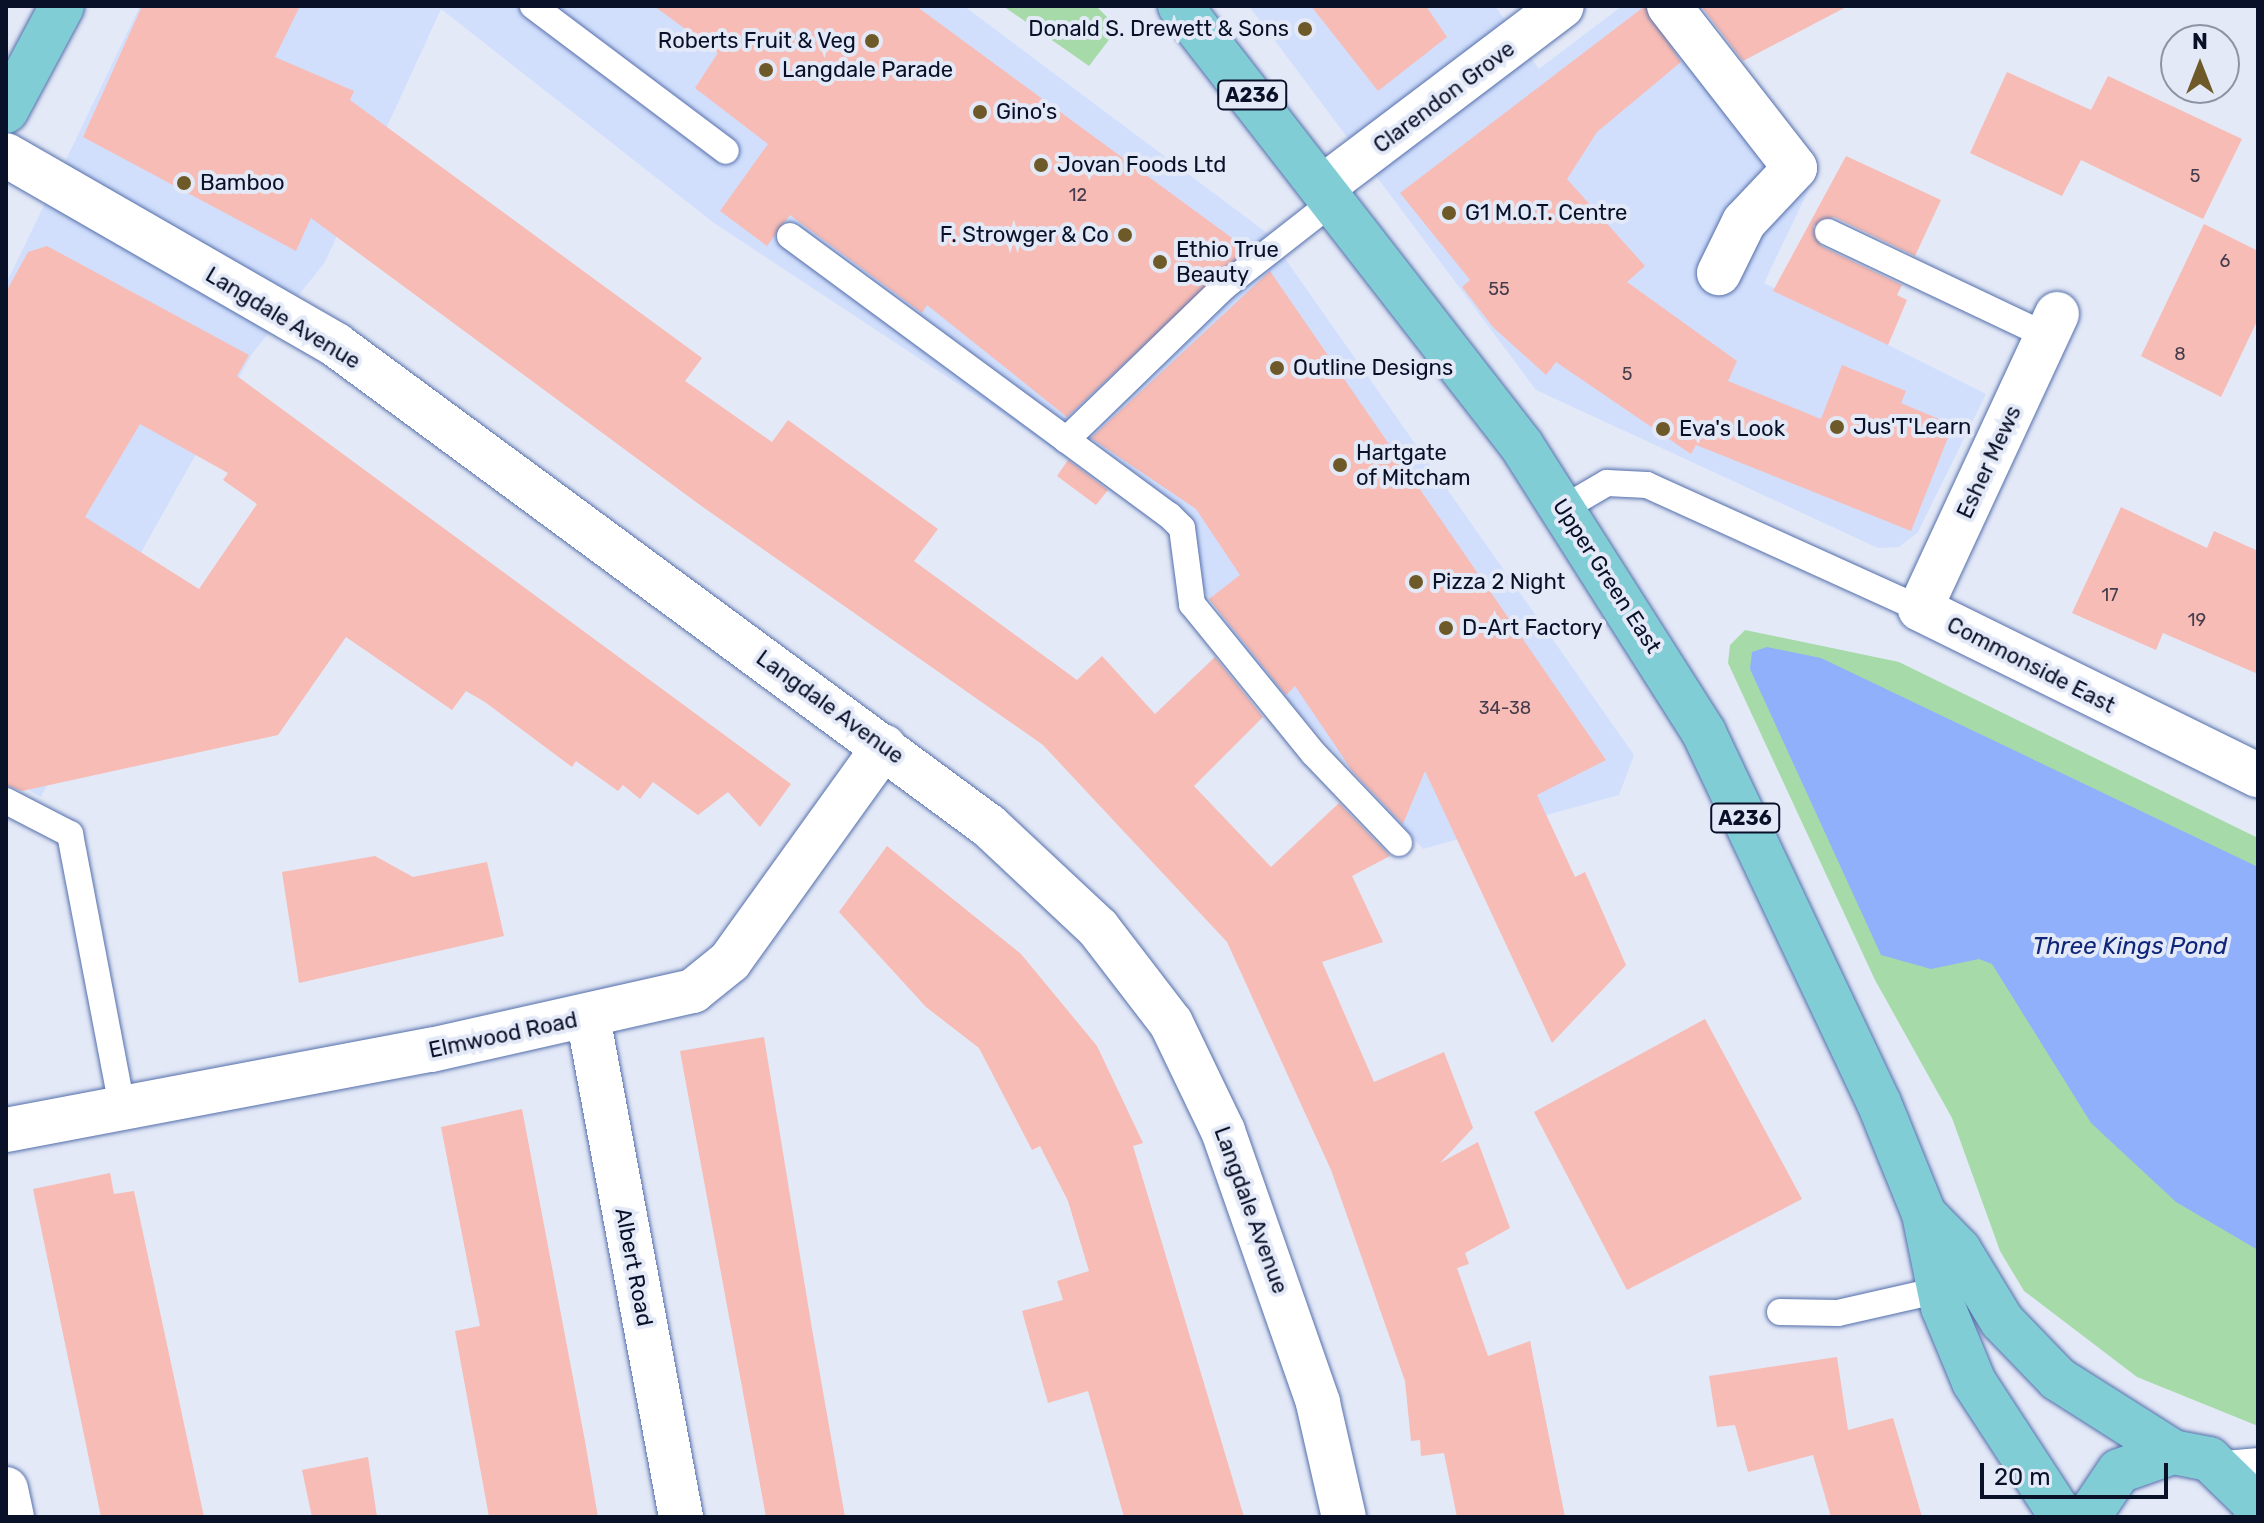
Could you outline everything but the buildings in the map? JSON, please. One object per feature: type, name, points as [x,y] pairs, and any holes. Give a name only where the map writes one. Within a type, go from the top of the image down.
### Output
[{"type":"main road","name":"Upper Green East","points":[[1180,6],[1329,193],[1564,508],[1704,733],[1805,941],[1924,1214],[1939,1290],[1974,1382],[2020,1462],[2062,1517]]},
{"type":"main road","points":[[6,111],[55,9]]},
{"type":"main road","name":"Upper Green East","points":[[1924,1214],[1959,1250],[2002,1321],[2058,1379],[2173,1452]]},
{"type":"main road","points":[[2088,1517],[2119,1471],[2173,1452],[2209,1459],[2242,1471],[2257,1517]]},
{"type":"street","name":"Clarendon Grove","points":[[1329,193],[1562,6]]},
{"type":"street","points":[[1669,6],[1795,168],[1744,222],[1719,273]]},
{"type":"street","name":"Langdale Avenue","points":[[6,155],[322,337],[884,747],[1047,876],[1121,954],[1171,1023],[1242,1178],[1318,1403],[1344,1517]]},
{"type":"street","name":"Esher Mews","points":[[1920,609],[2052,325]]},
{"type":"street","name":"Commonside East","points":[[1920,609],[2258,775]]},
{"type":"street","name":"Elmwood Road","points":[[6,1130],[588,1017],[693,991],[713,978],[884,747]]},
{"type":"street","name":"Albert Road","points":[[588,1017],[681,1517]]},
{"type":"street","points":[[6,1489],[12,1517]]},
{"type":"lane","points":[[533,6],[726,151]]},
{"type":"lane","points":[[1066,440],[1225,286],[1329,193]]},
{"type":"lane","points":[[1828,232],[2052,325]]},
{"type":"lane","points":[[790,236],[1182,528],[1192,604],[1314,754],[1399,843]]},
{"type":"lane","name":"Commonside East","points":[[1564,508],[1607,483],[1647,485],[1806,552],[1920,609]]},
{"type":"lane","points":[[6,801],[70,834],[122,1107]]},
{"type":"lane","points":[[1780,1312],[1838,1313],[1939,1290]]},
{"type":"shaded area","points":[[140,6],[964,6],[1267,233],[1634,755],[1619,795],[1423,849],[1247,655],[1165,530],[1014,421],[714,223],[441,9],[325,262],[252,354],[91,642],[114,656],[41,797],[6,777],[6,284]]},
{"type":"shaded area","points":[[1249,6],[1495,6],[1539,69],[1622,6],[1640,6],[1809,189],[1764,283],[1986,394],[1918,532],[1899,547],[1878,548],[1536,390]]},
{"type":"green space","points":[[1003,6],[1096,6],[1118,28],[1089,66]]},
{"type":"green space","points":[[1745,630],[1899,662],[2258,838],[2258,1426],[2137,1377],[2024,1291],[2000,1251],[1952,1118],[1875,980],[1728,663],[1730,645]]},
{"type":"water","name":"Three Kings Pond","points":[[1767,647],[1821,658],[2258,867],[2258,1250],[2176,1202],[2091,1123],[1992,964],[1979,959],[1931,969],[1881,955],[1750,669],[1752,652]]},
{"type":"place","name":"Donald S. Drewett & Sons","points":[[1305,29]]},
{"type":"place","name":"Roberts Fruit & Veg","points":[[872,41]]},
{"type":"place","name":"Langdale Parade","points":[[766,70]]},
{"type":"place","name":"Gino's","points":[[980,112]]},
{"type":"place","name":"Jovan Foods Ltd","points":[[1041,165]]},
{"type":"place","name":"Bamboo","points":[[184,183]]},
{"type":"place","name":"G1 M.O.T. Centre","points":[[1449,213]]},
{"type":"place","name":"F. Strowger & Co","points":[[1125,235]]},
{"type":"place","name":"Ethio True Beauty","points":[[1160,262]]},
{"type":"place","name":"Outline Designs","points":[[1277,368]]},
{"type":"place","name":"Jus'T'Learn","points":[[1837,427]]},
{"type":"place","name":"Eva's Look","points":[[1663,429]]},
{"type":"place","name":"Hartgate of Mitcham","points":[[1340,465]]},
{"type":"place","name":"Pizza 2 Night","points":[[1416,582]]},
{"type":"place","name":"D-Art Factory","points":[[1446,628]]}]
